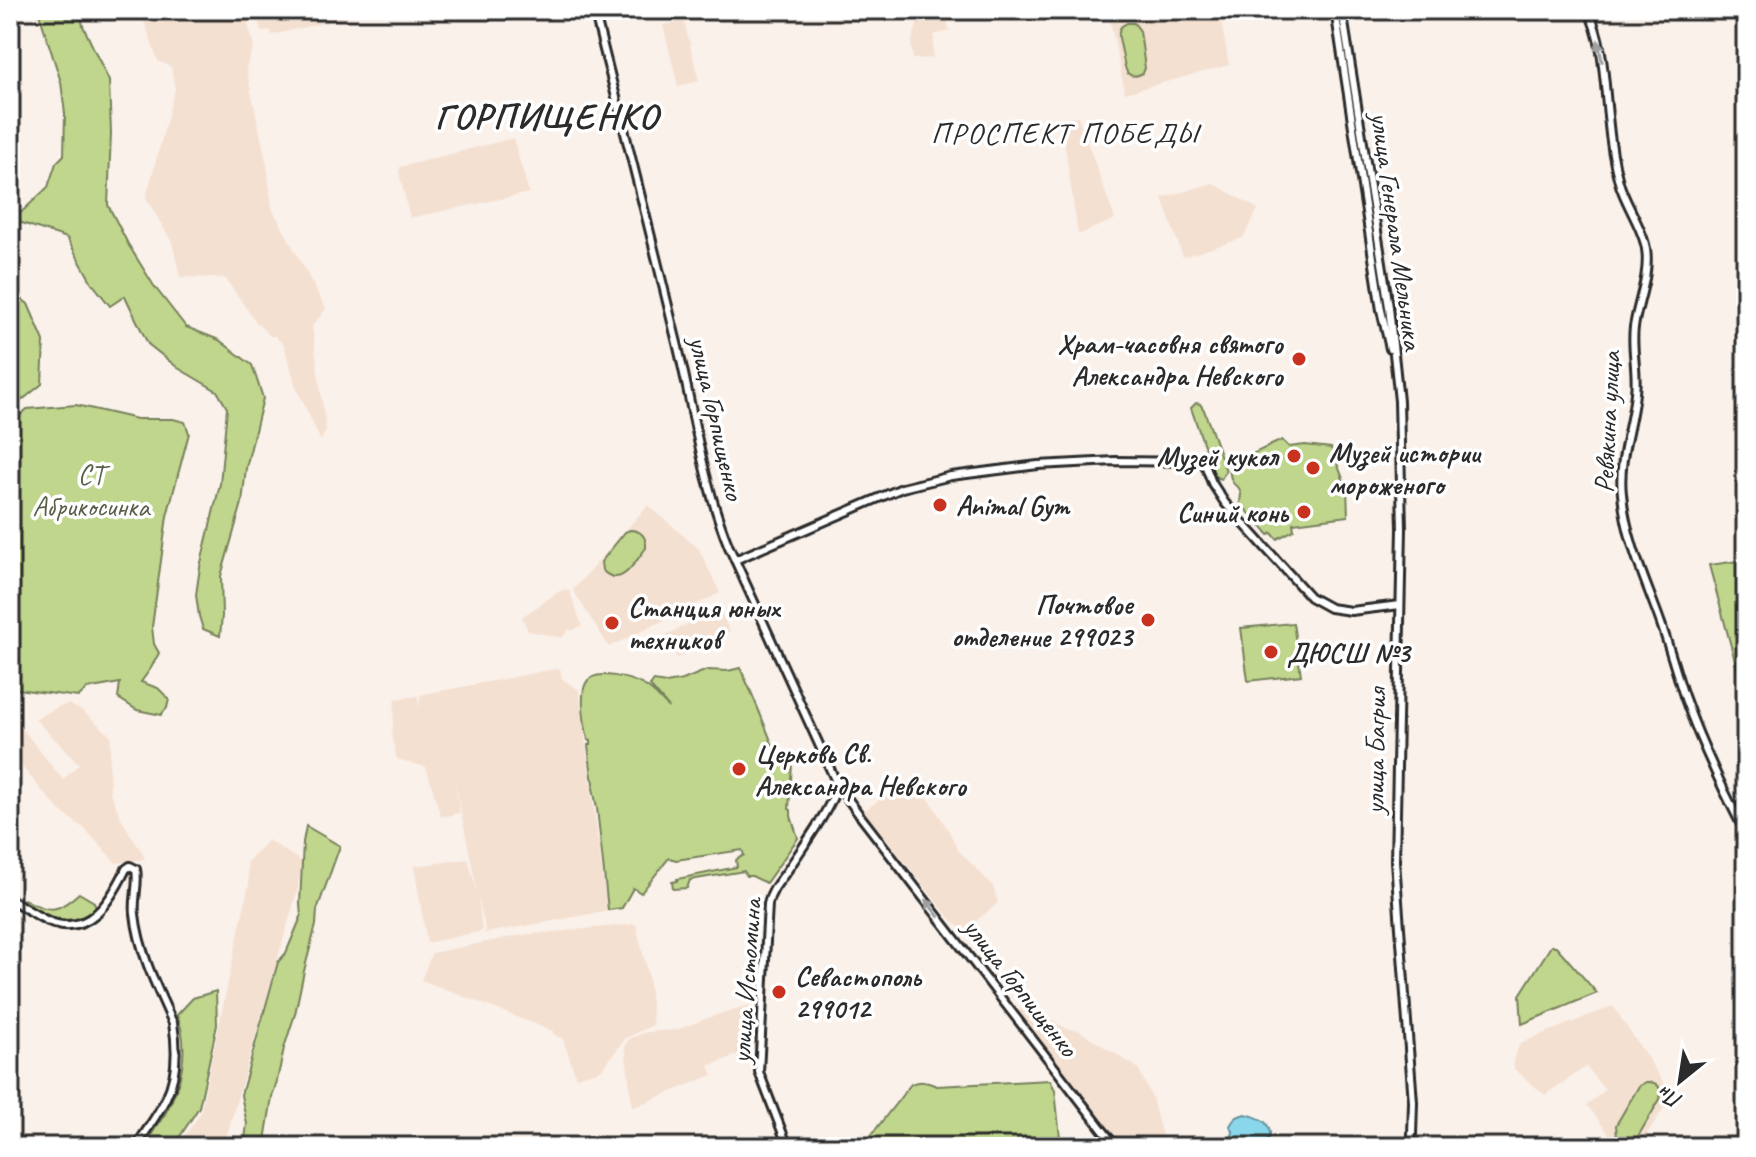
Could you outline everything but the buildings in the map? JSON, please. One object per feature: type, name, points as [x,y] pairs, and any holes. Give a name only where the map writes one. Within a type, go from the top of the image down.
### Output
[{"type":"main road","name":"улица Горпищенко","points":[[594,10],[676,338],[716,514],[837,784],[1116,1147]]},
{"type":"main road","name":"улица Генерала Мельника","points":[[1335,10],[1389,307],[1396,376]]},
{"type":"main road","name":"улица Генерала Мельника","points":[[1342,10],[1351,96]]},
{"type":"main road","name":"Ревякина улица","points":[[1588,10],[1602,58],[1612,152],[1620,183],[1646,249],[1644,281],[1634,327],[1637,366],[1635,394],[1622,460],[1621,493],[1625,515],[1632,547],[1660,620],[1684,697],[1719,781],[1746,834]]},
{"type":"main road","name":"улица Багрия","points":[[1396,376],[1401,465],[1395,861],[1413,1102],[1410,1147]]},
{"type":"main road","points":[[735,560],[902,488],[951,476],[1038,465],[1115,461],[1204,462],[1212,483],[1225,503],[1310,597],[1330,608],[1351,611],[1400,605]]},
{"type":"main road","name":"улица Истомина","points":[[788,1147],[759,1072],[770,894],[833,799],[837,784]]},
{"type":"main road","points":[[833,799],[841,796],[848,800]]},
{"type":"main road","points":[[10,899],[47,921],[77,924],[99,912],[110,899],[126,869],[130,866],[136,869],[133,900],[138,936],[173,1023],[175,1038],[172,1085],[136,1147]]},
{"type":"shaded area","points":[[140,10],[244,10],[254,46],[246,68],[267,165],[272,208],[326,309],[312,326],[326,430],[321,441],[296,387],[284,345],[256,322],[225,278],[180,277],[172,242],[146,198],[175,89],[171,67],[158,61]]},
{"type":"shaded area","points":[[256,10],[346,10],[348,17],[272,35],[270,30],[261,32]]},
{"type":"shaded area","points":[[920,10],[946,10],[949,31],[934,35],[933,58],[913,59],[911,44]]},
{"type":"shaded area","points":[[1108,10],[1219,10],[1229,65],[1125,93]]},
{"type":"shaded area","points":[[684,21],[699,81],[678,86],[663,25]]},
{"type":"shaded area","points":[[1078,116],[1115,219],[1078,235],[1061,119]]},
{"type":"shaded area","points":[[513,138],[529,193],[410,218],[400,167]]},
{"type":"shaded area","points":[[1213,183],[1258,209],[1243,238],[1183,257],[1162,198]]},
{"type":"shaded area","points":[[648,505],[699,549],[720,593],[609,647],[573,590]]},
{"type":"shaded area","points":[[566,589],[570,592],[582,626],[571,631],[570,628],[562,638],[528,631],[522,617]]},
{"type":"shaded area","points":[[719,608],[730,632],[677,658],[666,635]]},
{"type":"shaded area","points":[[560,668],[562,679],[579,690],[607,911],[486,933],[478,897],[482,931],[427,943],[414,866],[468,859],[478,894],[454,778],[460,813],[441,817],[426,767],[397,759],[392,737],[395,699],[418,696],[419,708],[420,695]]},
{"type":"shaded area","points":[[68,704],[83,711],[111,736],[110,792],[145,859],[116,863],[85,829],[50,800],[10,753],[10,713],[63,780],[79,764],[35,719]]},
{"type":"shaded area","points":[[901,784],[929,799],[958,850],[993,886],[998,903],[963,932],[864,811]]},
{"type":"shaded area","points":[[268,840],[302,862],[297,892],[226,1138],[223,1147],[177,1147],[200,1114],[249,884],[247,862]]},
{"type":"shaded area","points":[[636,924],[648,973],[653,1025],[626,1038],[601,1070],[576,1077],[563,1039],[553,1031],[421,980],[432,953],[522,935]]},
{"type":"shaded area","points":[[758,1003],[756,1047],[709,1066],[713,1075],[632,1106],[625,1045],[629,1039],[646,1032],[676,1030]]},
{"type":"shaded area","points":[[1026,1005],[1067,1029],[1078,1030],[1138,1068],[1152,1098],[1164,1144],[1156,1147],[1123,1147],[1017,1012]]},
{"type":"shaded area","points":[[1613,1006],[1666,1086],[1668,1094],[1667,1103],[1641,1144],[1635,1147],[1623,1147],[1615,1142],[1587,1105],[1605,1090],[1586,1067],[1545,1095],[1514,1069],[1513,1060],[1520,1043]]},
{"type":"green space","points":[[38,10],[80,10],[83,26],[109,81],[111,133],[108,205],[128,244],[154,286],[186,327],[219,340],[252,365],[263,398],[246,468],[242,503],[221,576],[220,636],[203,629],[196,595],[220,484],[227,408],[217,391],[178,368],[148,344],[125,296],[110,306],[92,283],[67,238],[13,220],[48,187],[56,163],[64,155],[65,114],[61,82]]},
{"type":"green space","points":[[1134,23],[1140,31],[1145,68],[1137,76],[1126,71],[1119,39],[1120,28]]},
{"type":"green space","points":[[10,290],[28,304],[44,341],[42,384],[10,410]]},
{"type":"green space","points":[[1196,403],[1204,410],[1226,471],[1221,479],[1213,471],[1191,408]]},
{"type":"green space","name":"СТ Абрикосинка","points":[[76,405],[137,419],[173,419],[185,422],[189,433],[167,516],[152,627],[154,644],[159,653],[141,682],[158,688],[169,699],[161,715],[137,710],[118,698],[120,683],[87,689],[78,697],[10,688],[10,425],[27,409]]},
{"type":"green space","points":[[1282,440],[1289,447],[1331,448],[1347,489],[1348,516],[1293,523],[1294,530],[1277,539],[1272,533],[1269,535],[1240,503],[1241,494],[1231,479],[1229,465]]},
{"type":"green space","points":[[630,530],[642,535],[646,548],[627,572],[615,577],[609,575],[602,570],[601,562]]},
{"type":"green space","points":[[1746,560],[1746,681],[1738,672],[1709,565]]},
{"type":"green space","name":"ДЮСШ №3","points":[[1293,623],[1301,675],[1248,681],[1241,628]]},
{"type":"green space","points":[[740,668],[778,758],[789,758],[792,765],[789,809],[798,838],[766,883],[746,876],[744,871],[690,880],[687,888],[673,889],[672,882],[677,879],[737,867],[736,860],[744,855],[742,850],[676,860],[669,858],[641,893],[633,888],[622,908],[608,910],[588,745],[591,741],[588,740],[583,711],[586,683],[590,678],[605,675],[632,680],[655,693],[669,708],[650,686],[654,681],[666,683],[707,670]]},
{"type":"green space","points":[[306,826],[340,846],[317,910],[295,1014],[272,1097],[264,1147],[244,1147],[247,1124],[241,1095],[278,962],[286,953],[301,917]]},
{"type":"green space","points":[[79,893],[94,902],[96,907],[79,919],[59,919],[22,901],[24,899],[53,909]]},
{"type":"green space","points":[[1551,946],[1556,946],[1597,993],[1522,1024],[1520,995]]},
{"type":"green space","points":[[216,991],[217,1025],[199,1107],[173,1147],[145,1147],[165,1114],[180,1078],[183,1040],[177,1015],[193,998]]},
{"type":"green space","points":[[1050,1080],[1055,1090],[1061,1147],[862,1147],[911,1084],[924,1082],[937,1086]]},
{"type":"green space","points":[[1646,1082],[1658,1086],[1660,1099],[1637,1138],[1625,1142],[1617,1137],[1616,1125],[1639,1086]]},
{"type":"water","points":[[1246,1114],[1260,1119],[1269,1127],[1270,1137],[1259,1147],[1237,1147],[1232,1137],[1231,1123]]},
{"type":"place","name":"Храм-часовня святого Александра Невского","points":[[1299,359]]},
{"type":"place","name":"Музей кукол","points":[[1294,456]]},
{"type":"place","name":"Музей истории мороженого","points":[[1313,468]]},
{"type":"place","name":"Animal Gym","points":[[940,505]]},
{"type":"place","name":"Синий конь","points":[[1304,512]]},
{"type":"place","name":"Почтовое отделение 299023","points":[[1148,620]]},
{"type":"place","name":"Станция юных техников","points":[[612,623]]},
{"type":"place","name":"ДЮСШ №3","points":[[1271,652]]},
{"type":"place","name":"Церковь Св. Александра Невского","points":[[739,769]]},
{"type":"place","name":"Севастополь 299012","points":[[779,992]]},
{"type":"district","name":"ГОРПИЩЕНКО","points":[[547,116]]},
{"type":"district","name":"ПРОСПЕКТ ПОБЕДЫ","points":[[1065,133]]}]
